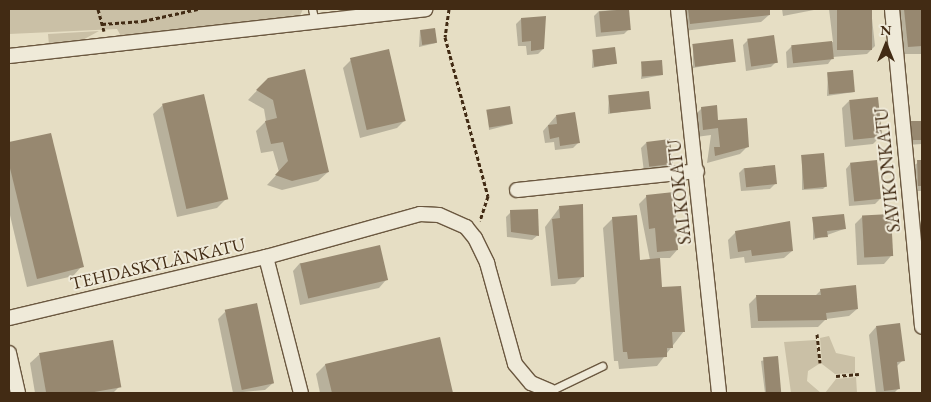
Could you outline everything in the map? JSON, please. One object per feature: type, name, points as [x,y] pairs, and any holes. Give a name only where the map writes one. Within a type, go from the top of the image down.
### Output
[{"type":"street","points":[[9,56],[107,47],[313,15],[425,9]]},
{"type":"street","name":"SALKOKATU","points":[[678,9],[697,171],[719,393]]},
{"type":"street","name":"SAVIKONKATU","points":[[892,9],[922,327]]},
{"type":"street","points":[[517,190],[697,171]]},
{"type":"street","points":[[266,257],[420,214],[439,215],[466,227],[487,263],[515,364],[531,384],[550,391]]},
{"type":"street","name":"TEHDASKYLÄNKATU","points":[[9,318],[266,257],[301,393]]},
{"type":"street","points":[[9,353],[18,393]]},
{"type":"lane","points":[[550,391],[602,366]]},
{"type":"path","points":[[98,9],[107,47]]},
{"type":"path","points":[[102,24],[143,21],[198,9]]},
{"type":"path","points":[[449,9],[445,36],[488,196],[484,216],[478,224],[466,227]]},
{"type":"path","points":[[817,334],[820,363]]},
{"type":"path","points":[[836,376],[859,374]]},
{"type":"shaded area","points":[[9,9],[303,9],[300,16],[122,38],[117,29],[9,34]]},
{"type":"shaded area","points":[[99,31],[79,42],[49,45],[48,34]]},
{"type":"shaded area","points":[[829,336],[836,353],[855,357],[855,373],[835,374],[822,364],[820,338]]},
{"type":"shaded area","points":[[816,340],[819,364],[808,371],[807,381],[821,393],[791,393],[784,342]]},
{"type":"shaded area","points":[[856,377],[857,393],[825,393],[836,379]]},
{"type":"building","points":[[629,9],[631,30],[601,33],[599,12]]},
{"type":"building","points":[[688,9],[770,9],[770,15],[690,24]]},
{"type":"building","points":[[837,9],[872,9],[872,50],[837,50]]},
{"type":"building","points":[[904,9],[922,9],[922,46],[908,47]]},
{"type":"building","points":[[546,16],[544,49],[531,51],[531,41],[522,42],[521,18]]},
{"type":"building","points":[[435,28],[437,43],[422,45],[420,30]]},
{"type":"building","points":[[774,35],[778,63],[751,66],[747,39]]},
{"type":"building","points":[[733,39],[736,62],[695,67],[692,44]]},
{"type":"building","points":[[832,41],[834,59],[793,63],[791,45]]},
{"type":"building","points":[[615,47],[617,64],[594,67],[592,50]]},
{"type":"building","points":[[389,49],[406,121],[367,130],[350,58]]},
{"type":"building","points":[[662,60],[663,75],[642,76],[641,61]]},
{"type":"building","points":[[305,69],[329,172],[292,181],[275,175],[288,161],[283,142],[271,144],[265,121],[277,118],[273,100],[256,90],[268,78]]},
{"type":"building","points":[[853,70],[855,92],[829,94],[827,72]]},
{"type":"building","points":[[649,91],[651,109],[610,113],[608,95]]},
{"type":"building","points":[[204,94],[228,199],[186,209],[162,104]]},
{"type":"building","points":[[878,97],[882,137],[853,140],[849,100]]},
{"type":"building","points":[[717,105],[718,120],[747,118],[749,147],[715,156],[714,147],[720,147],[718,128],[703,130],[701,107]]},
{"type":"building","points":[[510,106],[513,124],[489,128],[486,110]]},
{"type":"building","points":[[575,112],[580,143],[560,146],[559,137],[550,139],[548,125],[557,124],[556,115]]},
{"type":"building","points":[[911,121],[922,121],[922,140],[911,140]]},
{"type":"building","points":[[51,133],[84,267],[37,279],[9,164],[9,142]]},
{"type":"building","points":[[670,139],[673,164],[649,167],[646,142]]},
{"type":"building","points":[[824,153],[827,187],[804,189],[801,155]]},
{"type":"building","points":[[877,160],[881,199],[854,202],[850,163]]},
{"type":"building","points":[[917,160],[922,160],[922,186],[918,186]]},
{"type":"building","points":[[775,165],[777,184],[746,187],[744,168]]},
{"type":"building","points":[[674,192],[678,250],[657,252],[655,228],[649,229],[646,195]]},
{"type":"building","points":[[583,204],[584,277],[558,279],[552,219],[560,218],[559,206]]},
{"type":"building","points":[[538,209],[539,236],[511,232],[510,210]]},
{"type":"building","points":[[844,214],[846,229],[827,231],[828,237],[815,238],[812,217]]},
{"type":"building","points":[[891,214],[893,256],[864,257],[862,216]]},
{"type":"building","points":[[637,215],[640,260],[660,258],[662,287],[681,286],[685,332],[672,332],[673,348],[667,348],[667,357],[628,359],[627,352],[623,352],[612,217]]},
{"type":"building","points":[[790,221],[793,251],[752,256],[751,250],[738,252],[735,231]]},
{"type":"building","points":[[380,245],[388,280],[308,299],[300,263]]},
{"type":"building","points":[[856,285],[858,309],[826,313],[827,320],[758,321],[756,295],[821,295],[820,289]]},
{"type":"building","points":[[257,303],[274,383],[242,390],[225,310]]},
{"type":"building","points":[[900,323],[905,361],[897,362],[900,389],[884,391],[876,326]]},
{"type":"building","points":[[440,337],[453,393],[332,393],[325,364]]},
{"type":"building","points":[[113,340],[121,387],[89,393],[46,393],[39,353]]},
{"type":"building","points":[[778,356],[781,393],[766,393],[763,357]]}]
